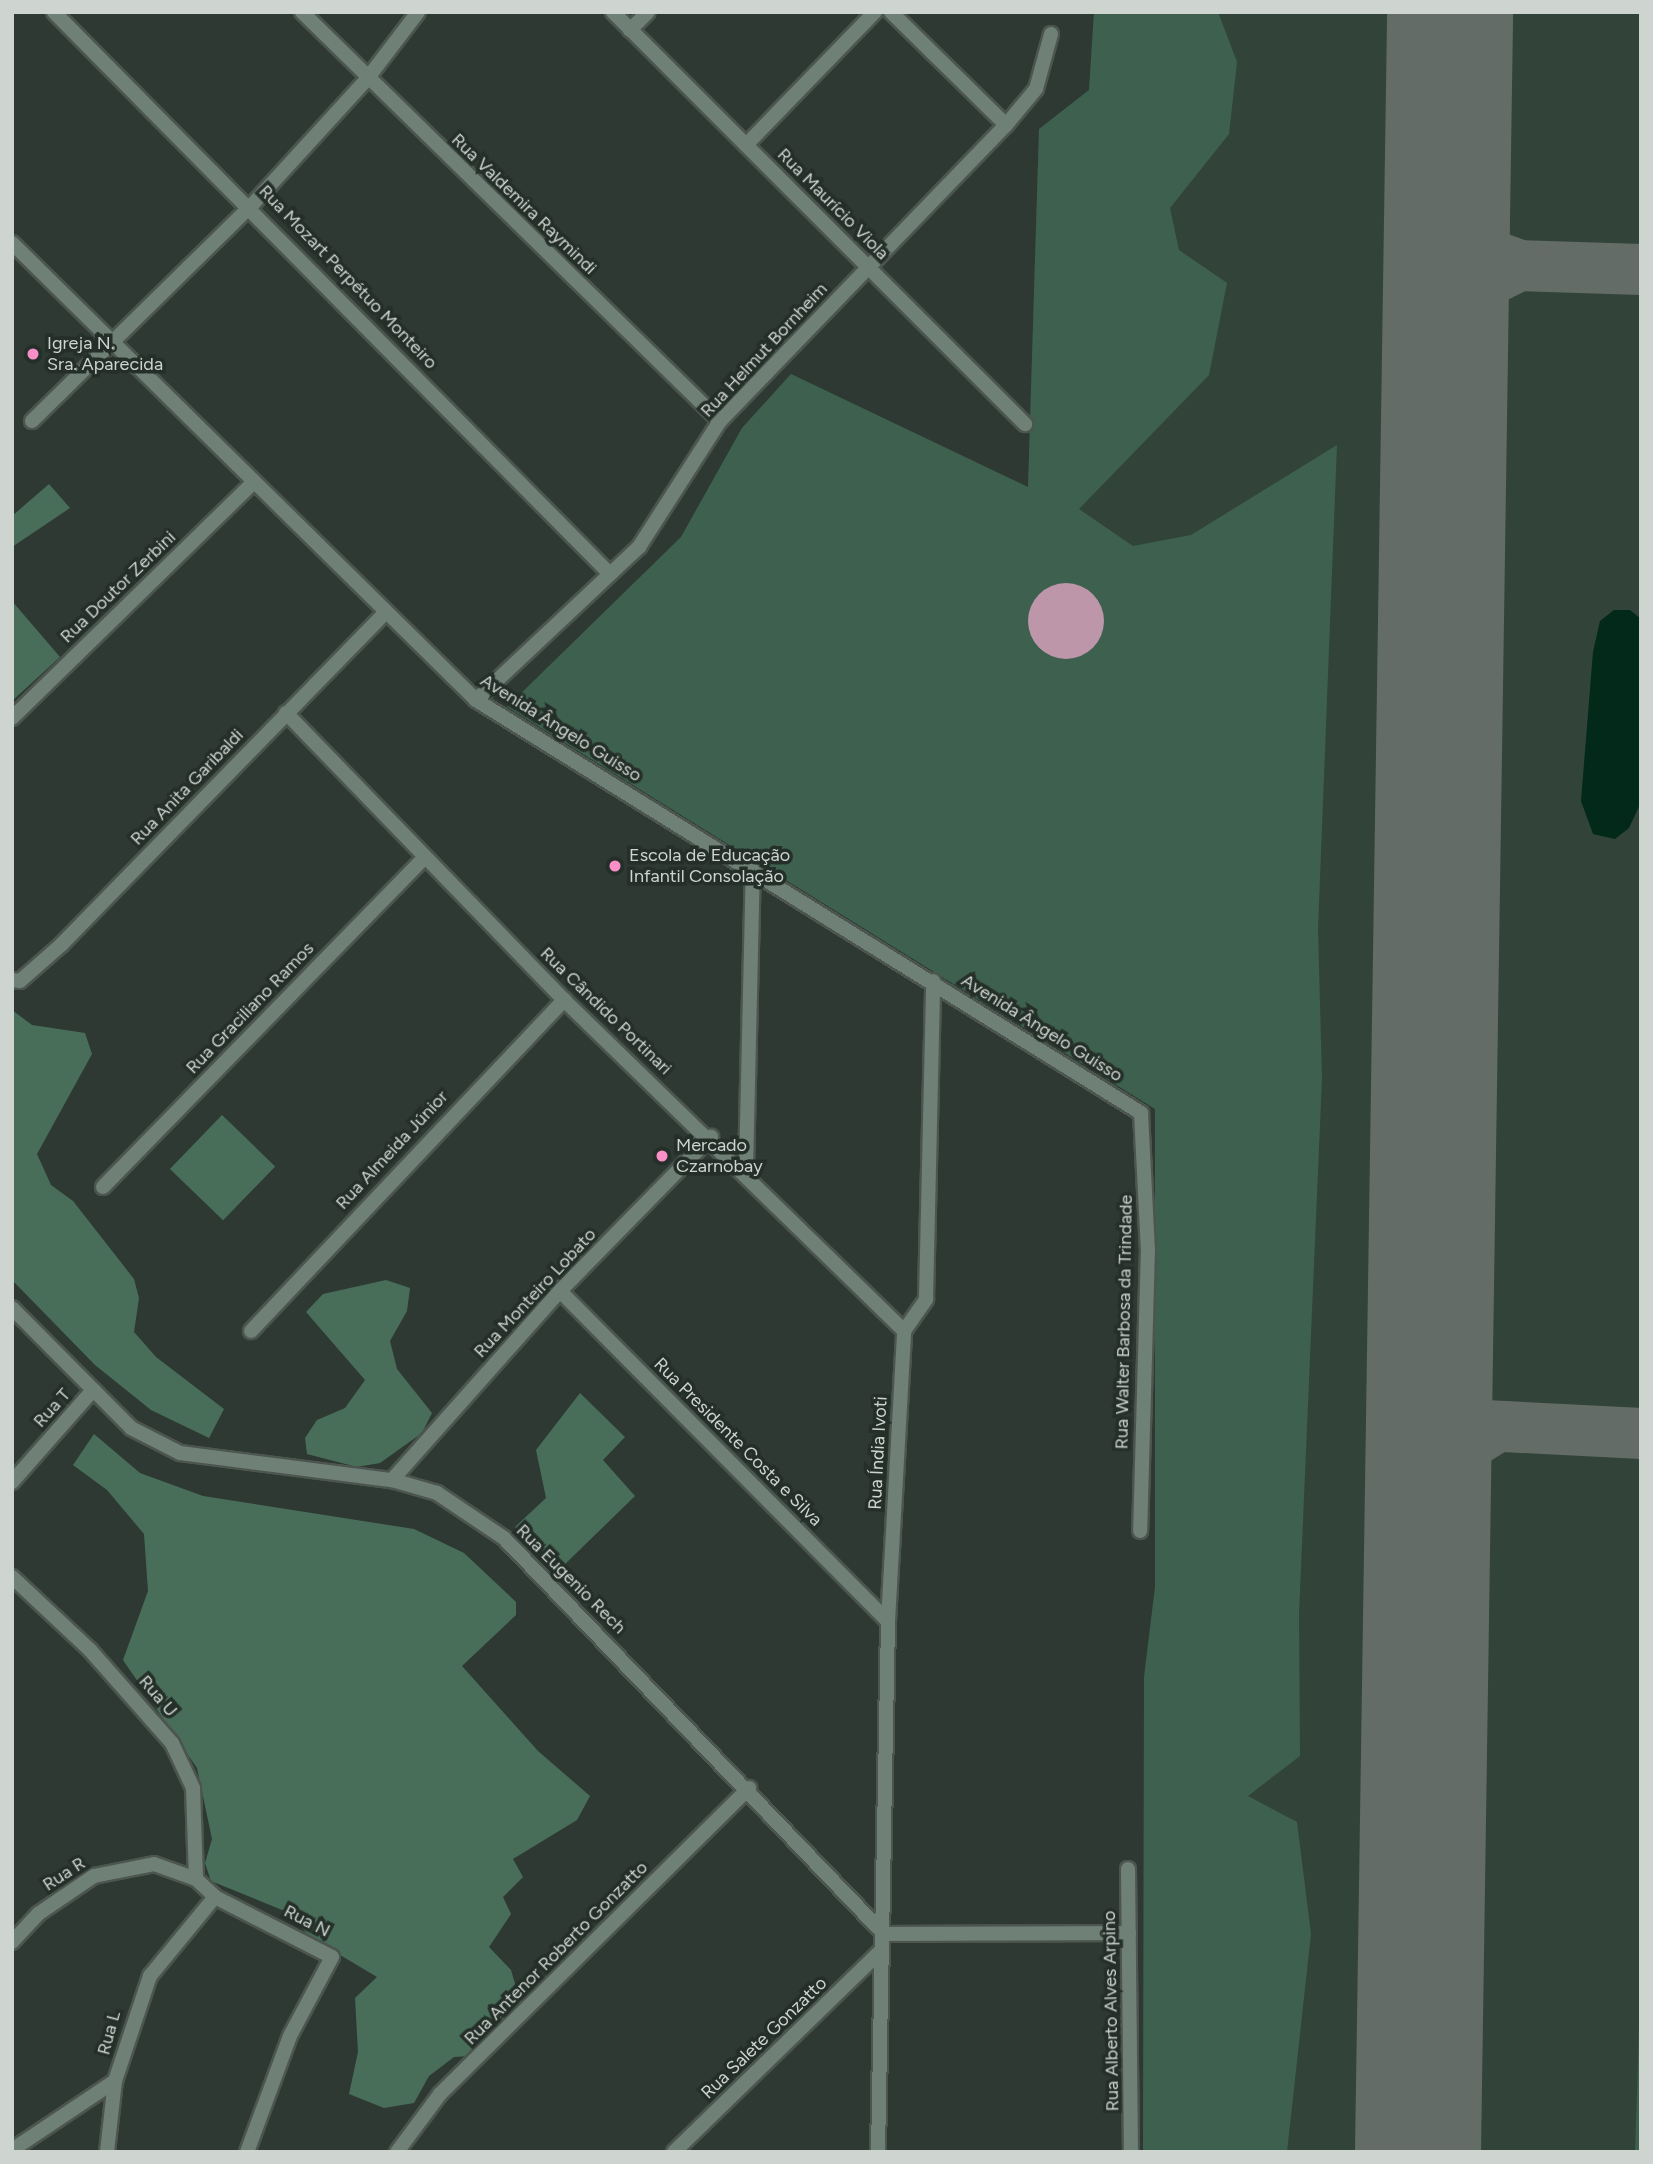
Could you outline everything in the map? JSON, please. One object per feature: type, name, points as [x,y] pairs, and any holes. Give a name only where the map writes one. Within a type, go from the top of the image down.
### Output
[{"type":"street","name":"Rua Mozart Perpétuo Monteiro","points":[[54,12],[252,205],[609,573]]},
{"type":"street","name":"Rua Valdemira Raymindi","points":[[302,12],[720,421]]},
{"type":"street","points":[[32,421],[115,346],[252,205],[368,79],[418,12]]},
{"type":"street","name":"Rua Maurício Viola","points":[[613,12],[1025,424]]},
{"type":"street","points":[[630,30],[648,12]]},
{"type":"street","points":[[746,145],[875,12]]},
{"type":"street","points":[[891,12],[1006,125]]},
{"type":"street","name":"Rua Helmut Bornheim","points":[[476,700],[609,573],[669,509],[720,421],[1006,125],[1036,89],[1051,34]]},
{"type":"street","name":"Avenida Ângelo Guisso","points":[[12,243],[251,484],[476,700],[933,981],[1141,1113]]},
{"type":"street","name":"Rua Doutor Zerbini","points":[[12,718],[251,484]]},
{"type":"street","name":"Rua Anita Garibaldi","points":[[12,980],[20,981],[61,945],[385,613]]},
{"type":"street","name":"Rua Cândido Portinari","points":[[286,713],[564,1000],[746,1170],[904,1331]]},
{"type":"street","name":"Rua Graciliano Ramos","points":[[103,1187],[425,857]]},
{"type":"street","points":[[746,1170],[753,870]]},
{"type":"street","points":[[904,1331],[926,1299],[933,981]]},
{"type":"street","name":"Rua Almeida Júnior","points":[[251,1331],[564,1000]]},
{"type":"street","name":"Rua Walter Barbosa da Trindade","points":[[1140,1531],[1148,1249],[1141,1113]]},
{"type":"street","name":"Rua Monteiro Lobato","points":[[392,1480],[560,1291],[711,1137]]},
{"type":"street","name":"Rua Presidente Costa e Silva","points":[[560,1291],[888,1621]]},
{"type":"street","name":"Rua Eugenio Rech","points":[[12,1308],[131,1428],[180,1453],[392,1480],[437,1493],[504,1538],[749,1788],[884,1934]]},
{"type":"street","name":"Rua Índia Ivoti","points":[[878,2152],[888,1621],[904,1331]]},
{"type":"street","name":"Rua T","points":[[12,1482],[93,1390]]},
{"type":"street","name":"Rua U","points":[[12,1577],[98,1658],[172,1742],[193,1788],[196,1878]]},
{"type":"street","name":"Rua Antenor Roberto Gonzatto","points":[[397,2152],[440,2094],[749,1788]]},
{"type":"street","name":"Rua N","points":[[108,1869],[154,1864],[196,1878],[215,1897],[332,1957],[290,2036],[247,2152]]},
{"type":"street","name":"Rua R","points":[[12,1942],[38,1914],[108,1869]]},
{"type":"street","name":"Rua Alberto Alves Arpino","points":[[1128,1869],[1131,2152]]},
{"type":"street","name":"Rua L","points":[[12,2150],[114,2081],[150,1976],[215,1897]]},
{"type":"street","points":[[884,1934],[1129,1933]]},
{"type":"street","name":"Rua Salete Gonzatto","points":[[674,2152],[881,1951]]},
{"type":"street","points":[[107,2152],[114,2081]]},
{"type":"shaded area","points":[[1094,12],[1641,12],[1641,2152],[1143,2152],[1144,1677],[1155,1587],[1155,1109],[507,707],[681,537],[742,428],[791,374],[1028,487],[1039,129],[1089,90]]},
{"type":"shaded area","points":[[1094,12],[1218,12],[1237,62],[1229,134],[1170,208],[1179,250],[1227,283],[1209,375],[1079,509],[1133,546],[1191,535],[1337,445],[1318,929],[1322,1078],[1299,1614],[1300,1756],[1248,1796],[1297,1822],[1311,1934],[1287,2152],[1143,2152],[1144,1677],[1155,1587],[1155,1109],[507,707],[681,537],[742,428],[791,374],[1028,487],[1039,129],[1089,90]]},
{"type":"shaded area","points":[[49,484],[70,508],[12,547],[12,516]]},
{"type":"shaded area","points":[[12,601],[60,657],[12,701]]},
{"type":"shaded area","points":[[1614,610],[1630,610],[1641,619],[1641,802],[1629,828],[1615,839],[1593,834],[1581,801],[1593,652],[1600,621]]},
{"type":"shaded area","points":[[12,1010],[32,1025],[85,1033],[92,1054],[37,1154],[51,1185],[73,1201],[134,1279],[139,1298],[134,1332],[156,1357],[224,1409],[209,1438],[151,1410],[95,1365],[12,1280]]},
{"type":"shaded area","points":[[222,1115],[275,1166],[223,1220],[170,1169]]},
{"type":"shaded area","points":[[386,1280],[410,1288],[407,1311],[390,1341],[397,1369],[432,1413],[422,1433],[380,1463],[357,1467],[307,1454],[305,1438],[317,1420],[345,1408],[365,1380],[306,1312],[323,1294]]},
{"type":"shaded area","points":[[580,1393],[625,1437],[603,1460],[635,1496],[560,1569],[515,1527],[546,1498],[536,1450]]},
{"type":"shaded area","points":[[94,1434],[140,1473],[203,1496],[414,1529],[464,1553],[516,1602],[516,1615],[462,1666],[538,1751],[590,1796],[577,1820],[513,1859],[523,1877],[503,1897],[511,1914],[489,1947],[511,1970],[516,1987],[494,2032],[470,2056],[454,2057],[429,2076],[414,2103],[384,2108],[349,2094],[358,2052],[355,1998],[377,1977],[310,1937],[287,1912],[211,1881],[205,1863],[212,1839],[197,1768],[123,1660],[148,1591],[144,1534],[107,1490],[73,1465]]},
{"type":"shaded area","points":[[1641,1955],[1641,2152],[1635,2152],[1638,2061]]},
{"type":"building","points":[[1059,583],[1073,583],[1087,589],[1098,600],[1104,621],[1101,636],[1093,648],[1073,659],[1059,659],[1045,653],[1034,642],[1028,628],[1028,614],[1034,600],[1045,589]]},
{"type":"taxiway","points":[[1448,184],[1467,234],[1492,255],[1519,265],[1641,269]]},
{"type":"taxiway","points":[[1445,340],[1471,289],[1519,265]]},
{"type":"taxiway","points":[[1427,1358],[1450,1404],[1484,1425],[1641,1433]]},
{"type":"taxiway","points":[[1427,1502],[1447,1457],[1494,1428]]},
{"type":"runway","points":[[1418,2152],[1450,12]]},
{"type":"place","name":"Igreja N. Sra. Aparecida","points":[[33,354]]},
{"type":"place","name":"Escola de Educação Infantil Consolação","points":[[615,866]]},
{"type":"place","name":"Mercado Czarnobay","points":[[662,1156]]}]
